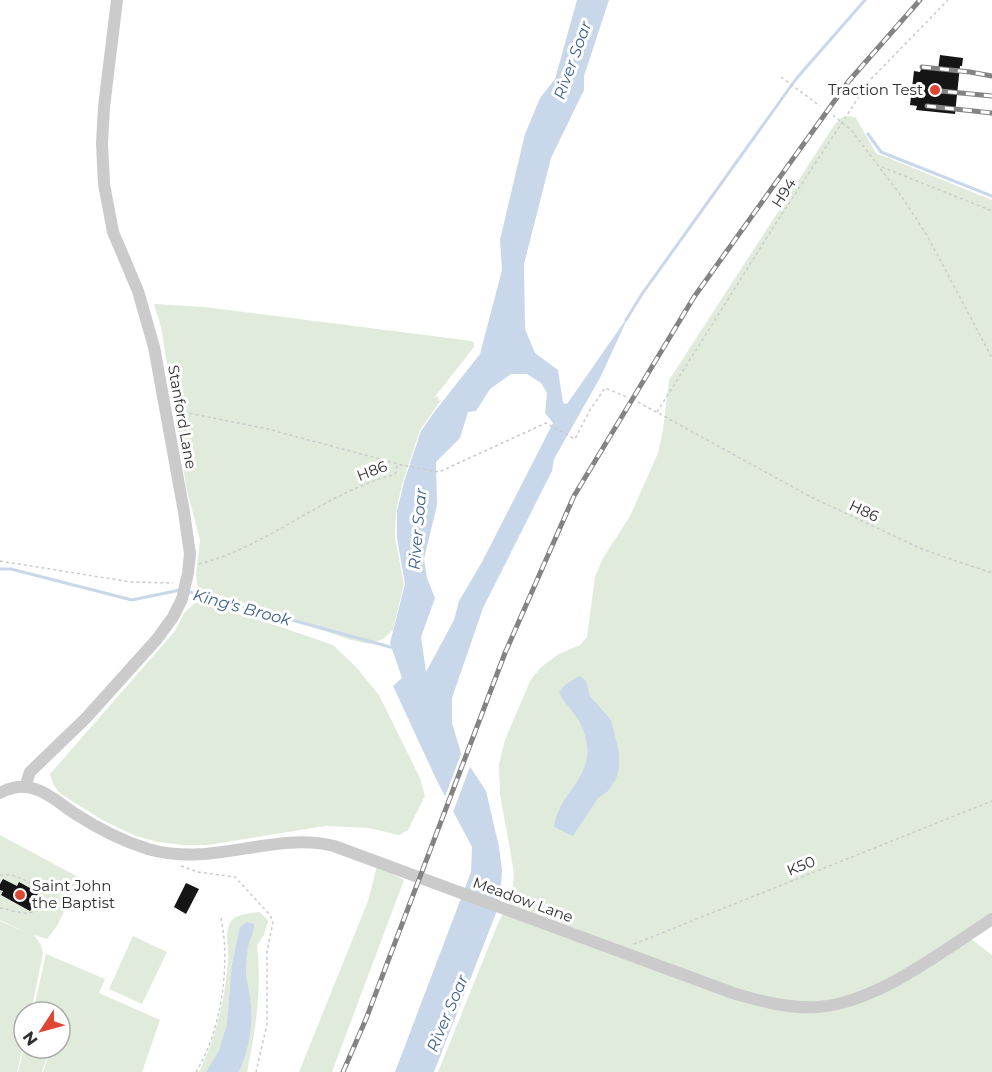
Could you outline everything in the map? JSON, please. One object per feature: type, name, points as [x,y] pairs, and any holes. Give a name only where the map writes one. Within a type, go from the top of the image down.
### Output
[{"type":"street","name":"Stanford Lane","points":[[30,788],[30,772],[86,718],[157,639],[173,617],[182,598],[189,564],[190,554],[184,512],[154,347],[138,291],[113,232],[104,184],[102,143],[104,107],[117,0]]},
{"type":"street","points":[[0,793],[8,789],[30,788]]},
{"type":"street","name":"Meadow Lane","points":[[30,788],[108,833],[137,846],[158,852],[203,856],[294,843],[324,844],[344,849],[745,997],[781,1005],[818,1007],[852,1001],[878,990],[992,919]]},
{"type":"path","name":"H94","points":[[657,412],[870,80],[948,0]]},
{"type":"path","points":[[781,77],[820,106]]},
{"type":"path","points":[[833,115],[852,131],[880,166],[928,237],[992,358]]},
{"type":"path","points":[[880,166],[992,211]]},
{"type":"path","points":[[402,465],[439,472],[546,423],[574,439],[605,388],[627,397]]},
{"type":"path","name":"H86","points":[[638,402],[811,497],[924,550],[992,573]]},
{"type":"path","name":"H86","points":[[165,409],[268,429],[402,465]]},
{"type":"path","name":"H86","points":[[189,564],[200,564],[255,543],[363,483],[393,475],[396,473],[397,466],[402,465]]},
{"type":"path","points":[[0,561],[131,582],[186,584]]},
{"type":"path","name":"K50","points":[[618,951],[992,801]]},
{"type":"path","points":[[175,862],[189,870],[235,877],[267,912],[273,922],[267,952],[267,1024],[256,1072]]},
{"type":"path","points":[[0,875],[18,877],[33,886]]},
{"type":"path","points":[[0,908],[32,913],[42,908],[44,905],[41,904]]},
{"type":"path","points":[[196,1072],[204,1059],[221,1000],[226,964],[225,934],[221,918]]},
{"type":"green space","points":[[850,116],[856,118],[876,153],[992,200],[992,914],[963,933],[992,955],[992,1072],[438,1072],[499,921],[512,896],[514,873],[500,794],[499,764],[505,740],[530,681],[541,667],[559,654],[580,645],[587,637],[595,577],[603,558],[630,516],[658,453],[669,380],[835,124],[841,118]]},
{"type":"green space","points":[[154,304],[204,307],[474,343],[474,347],[434,398],[437,396],[439,401],[442,399],[420,430],[403,481],[396,511],[395,538],[404,584],[393,630],[383,639],[370,644],[351,640],[199,588],[196,575],[200,540],[187,491],[161,327]]},
{"type":"green space","points":[[196,602],[333,645],[356,667],[379,695],[420,778],[425,796],[408,830],[399,835],[369,828],[325,826],[208,845],[182,845],[136,836],[104,821],[61,794],[54,786],[50,774],[175,631],[185,612]]},
{"type":"green space","points":[[0,835],[80,878],[57,926],[47,939],[34,935],[43,953],[33,1000],[12,1000],[12,1060],[20,1060],[17,1072],[0,1072],[0,921],[25,932],[0,920]]},
{"type":"green space","points":[[377,866],[404,880],[332,1072],[299,1072],[368,901]]},
{"type":"green space","points":[[260,912],[268,921],[264,935],[257,945],[259,978],[257,1009],[247,1072],[199,1072],[215,1031],[222,1004],[228,960],[228,928],[236,917]]},
{"type":"green space","points":[[133,936],[167,952],[142,1004],[109,989]]},
{"type":"green space","points":[[46,954],[105,979],[99,993],[160,1020],[142,1072],[43,1072],[47,1060],[72,1060],[72,1000],[36,1000]]},
{"type":"green space","points":[[21,1060],[46,1060],[42,1072],[18,1072]]},
{"type":"water","name":"River Soar","points":[[577,0],[609,0],[584,76],[584,90],[551,158],[524,264],[525,329],[535,353],[558,370],[563,403],[567,404],[629,315],[601,376],[554,459],[552,471],[483,608],[452,698],[452,723],[461,753],[486,791],[502,870],[500,903],[434,1072],[395,1072],[471,872],[472,847],[437,781],[393,686],[402,678],[390,643],[405,584],[397,538],[397,511],[421,431],[480,354],[502,270],[500,240],[525,134],[540,98],[555,79]],"holes":[[[511,374],[527,374],[541,383],[547,393],[545,413],[553,423],[482,562],[459,601],[454,620],[426,672],[421,637],[435,598],[427,578],[424,559],[437,505],[436,462],[460,438],[468,412],[476,411],[490,389]]]},
{"type":"water","points":[[580,676],[586,681],[590,696],[611,720],[619,752],[619,768],[616,779],[607,792],[598,798],[573,836],[554,827],[564,801],[584,770],[587,744],[580,722],[559,692],[566,684]]},
{"type":"water","points":[[247,922],[254,924],[246,964],[251,1017],[246,1054],[239,1072],[206,1072],[219,1051],[227,1024],[232,964],[240,927]]},
{"type":"pier","points":[[463,749],[471,764],[452,815],[444,799]]},
{"type":"building","name":"Traction Test","points":[[940,55],[963,58],[962,66],[960,66],[955,114],[916,110],[917,106],[910,105],[914,71],[938,70]]},
{"type":"building","name":"Saint John the Baptist","points":[[3,879],[17,886],[19,882],[39,893],[37,896],[43,899],[38,909],[33,906],[30,911],[1,895],[3,891],[0,890],[0,884]]},
{"type":"building","points":[[186,883],[199,889],[186,914],[174,907]]},
{"type":"waterway","points":[[626,320],[642,294],[796,79],[865,0]]},
{"type":"waterway","points":[[868,134],[881,152],[992,196]]},
{"type":"waterway","name":"King's Brook","points":[[0,569],[11,569],[132,600],[180,590]]},
{"type":"waterway","name":"King's Brook","points":[[186,591],[394,648]]},
{"type":"railway","points":[[343,1072],[366,1019],[505,653],[574,496],[694,297],[848,82],[920,0]]},
{"type":"railway","points":[[922,67],[992,76]]},
{"type":"railway","points":[[930,90],[992,96]]},
{"type":"railway","points":[[927,106],[992,113]]},
{"type":"place","name":"Traction Test","points":[[935,90]]},
{"type":"place","name":"Saint John the Baptist","points":[[20,895]]}]
